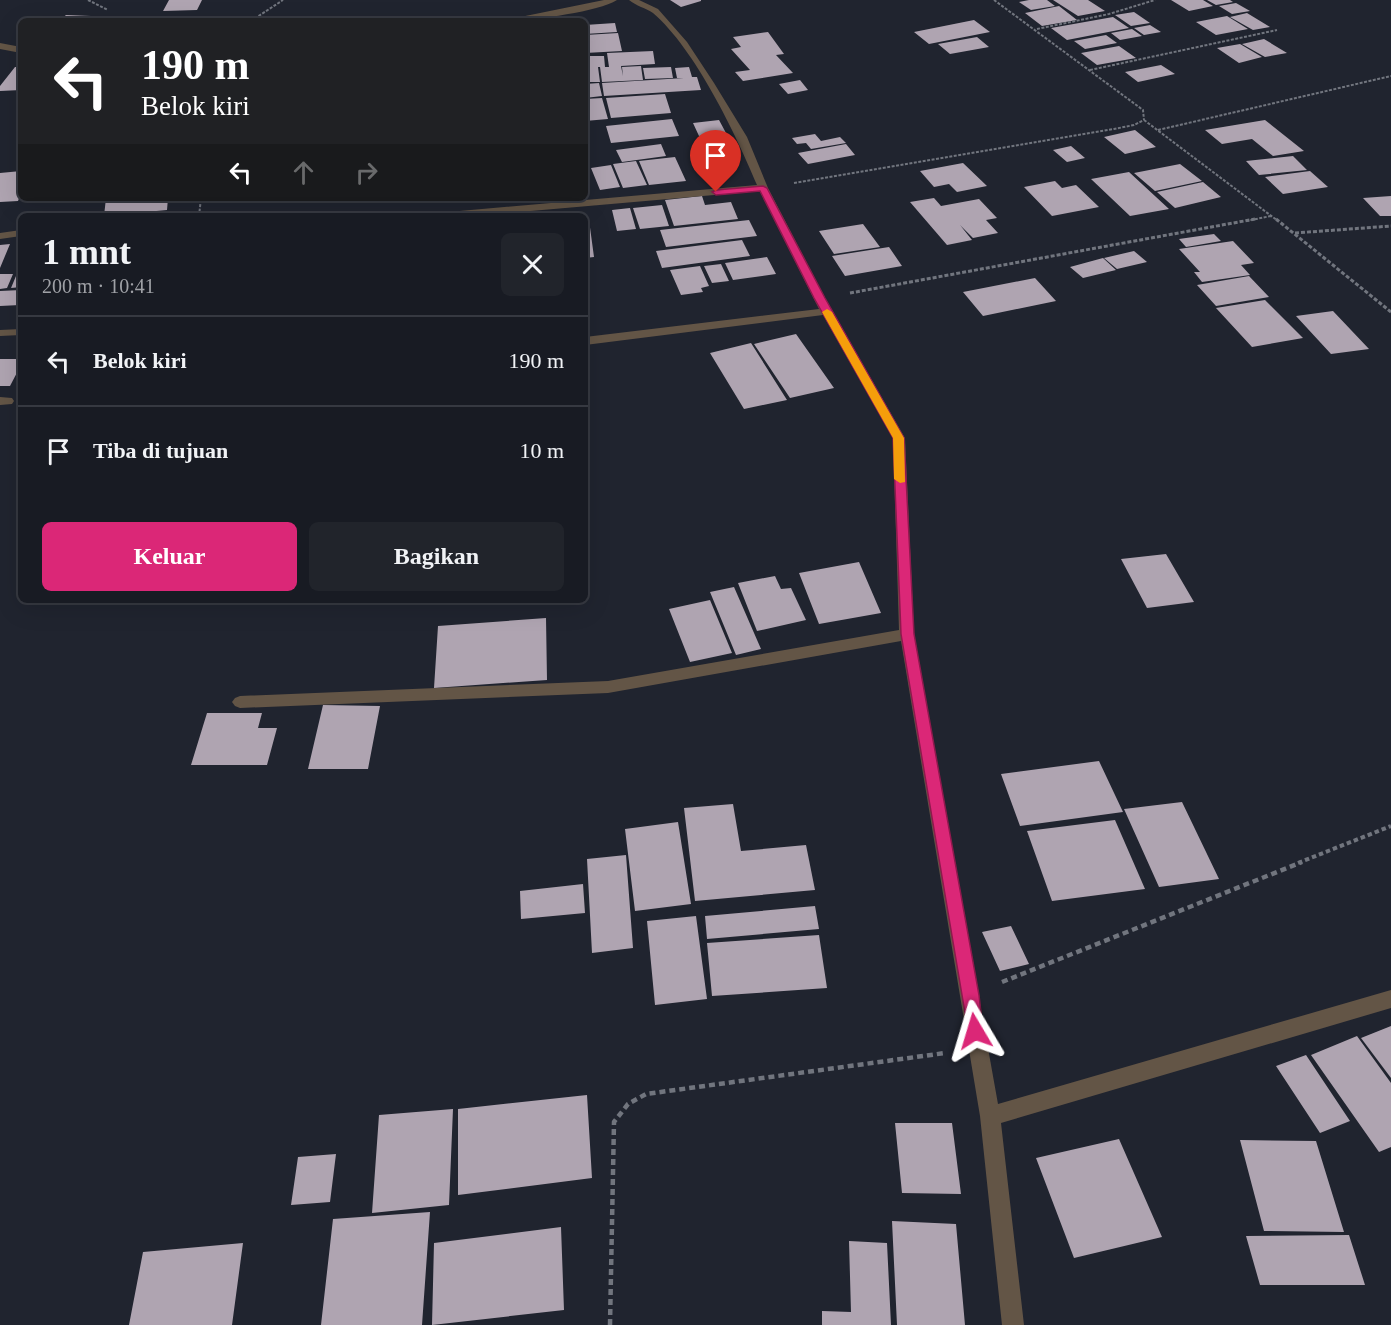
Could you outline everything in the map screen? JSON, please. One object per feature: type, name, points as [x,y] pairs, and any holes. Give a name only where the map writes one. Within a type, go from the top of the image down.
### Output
[{"type":"street","points":[[520,18],[613,0]]},
{"type":"street","points":[[633,0],[656,11],[684,44],[710,82],[742,137],[763,188],[819,298],[898,438],[907,634],[971,995],[977,1049],[990,1116],[1013,1325]]},
{"type":"street","points":[[0,46],[18,49]]},
{"type":"street","points":[[472,213],[763,188]]},
{"type":"street","points":[[0,236],[18,233]]},
{"type":"street","points":[[588,341],[827,311]]},
{"type":"street","points":[[0,333],[18,332]]},
{"type":"street","points":[[240,702],[608,687],[907,634]]},
{"type":"street","points":[[990,1116],[1391,999]]},
{"type":"path","points":[[88,0],[108,10]]},
{"type":"path","points":[[256,18],[283,0]]},
{"type":"path","points":[[763,188],[1134,126],[1144,120],[1143,110],[994,0]]},
{"type":"path","points":[[1035,29],[1109,14],[1155,0]]},
{"type":"path","points":[[1089,70],[1277,30]]},
{"type":"path","points":[[1157,130],[1391,76]]},
{"type":"path","points":[[1144,120],[1295,233],[1391,312]]},
{"type":"path","points":[[819,298],[1271,216]]},
{"type":"path","points":[[1295,233],[1391,226]]},
{"type":"path","points":[[971,995],[1391,826]]},
{"type":"path","points":[[610,1325],[610,1196],[614,1122],[628,1104],[646,1095],[977,1049]]},
{"type":"building","points":[[169,0],[202,0],[197,10],[163,11]]},
{"type":"building","points":[[670,0],[701,0],[701,1],[681,7]]},
{"type":"building","points":[[1047,0],[1055,6],[1031,10],[1019,2]]},
{"type":"building","points":[[1053,0],[1088,0],[1105,11],[1078,16]]},
{"type":"building","points":[[1171,0],[1203,0],[1213,6],[1189,11]]},
{"type":"building","points":[[1207,0],[1230,0],[1233,2],[1216,5]]},
{"type":"building","points":[[1236,3],[1250,11],[1232,14],[1219,6]]},
{"type":"building","points":[[1059,6],[1077,20],[1042,26],[1025,13]]},
{"type":"building","points":[[1134,12],[1150,23],[1131,26],[1115,15]]},
{"type":"building","points":[[1247,13],[1270,27],[1253,30],[1230,17]]},
{"type":"building","points":[[66,15],[91,16],[89,18],[62,18]]},
{"type":"building","points":[[1227,16],[1248,29],[1216,35],[1196,22]]},
{"type":"building","points":[[1113,17],[1129,28],[1067,40],[1051,28]]},
{"type":"building","points":[[974,20],[990,32],[929,44],[914,32]]},
{"type":"building","points":[[615,23],[617,32],[588,34],[588,25]]},
{"type":"building","points":[[1150,25],[1161,32],[1144,35],[1134,28]]},
{"type":"building","points":[[1132,29],[1142,36],[1120,40],[1111,33]]},
{"type":"building","points":[[768,32],[784,54],[776,55],[793,73],[743,81],[735,72],[750,70],[731,49],[741,47],[733,37]]},
{"type":"building","points":[[618,33],[622,51],[588,53],[588,35]]},
{"type":"building","points":[[1106,35],[1117,43],[1085,49],[1074,41]]},
{"type":"building","points":[[977,37],[989,47],[950,54],[938,44]]},
{"type":"building","points":[[1264,39],[1287,53],[1265,57],[1242,44]]},
{"type":"building","points":[[1240,44],[1262,57],[1239,63],[1217,48]]},
{"type":"building","points":[[1119,46],[1136,58],[1097,65],[1081,53]]},
{"type":"building","points":[[653,51],[655,64],[621,66],[623,76],[622,67],[641,66],[643,80],[602,82],[600,67],[598,67],[600,82],[588,82],[588,56],[604,56],[605,67],[609,67],[607,53]]},
{"type":"building","points":[[1161,65],[1175,74],[1138,82],[1125,72]]},
{"type":"building","points":[[15,67],[18,67],[18,90],[0,91],[0,86]]},
{"type":"building","points":[[671,67],[673,78],[645,79],[643,68]]},
{"type":"building","points":[[689,67],[692,77],[697,77],[701,90],[604,96],[602,83],[684,78],[677,78],[675,68]]},
{"type":"building","points":[[800,80],[808,90],[788,94],[779,84]]},
{"type":"building","points":[[599,83],[602,96],[588,98],[588,84]]},
{"type":"building","points":[[665,94],[671,113],[611,118],[606,98]]},
{"type":"building","points":[[602,98],[608,119],[588,121],[588,99]]},
{"type":"building","points":[[672,119],[679,136],[611,143],[606,126]]},
{"type":"building","points":[[719,120],[726,133],[699,136],[693,123]]},
{"type":"building","points":[[1265,120],[1304,151],[1273,156],[1252,139],[1222,144],[1205,130]]},
{"type":"building","points":[[1135,130],[1156,147],[1125,154],[1104,137]]},
{"type":"building","points":[[815,134],[821,141],[840,137],[846,143],[811,149],[806,143],[797,144],[792,138]]},
{"type":"building","points":[[661,144],[666,156],[622,162],[616,150]]},
{"type":"building","points":[[846,144],[855,155],[808,164],[798,153]]},
{"type":"building","points":[[1071,146],[1085,158],[1067,162],[1053,150]]},
{"type":"building","points":[[1293,156],[1307,170],[1259,175],[1246,161]]},
{"type":"building","points":[[675,157],[686,181],[649,185],[639,161]]},
{"type":"building","points":[[636,161],[647,185],[623,188],[613,164]]},
{"type":"building","points":[[963,163],[987,186],[957,192],[949,184],[934,187],[920,171]]},
{"type":"building","points":[[1180,164],[1202,181],[1155,191],[1134,173]]},
{"type":"building","points":[[611,165],[620,187],[600,190],[591,168]]},
{"type":"building","points":[[18,171],[18,201],[0,202],[0,173]]},
{"type":"building","points":[[1310,171],[1328,187],[1283,194],[1265,177]]},
{"type":"building","points":[[1129,172],[1169,209],[1130,216],[1091,179]]},
{"type":"building","points":[[1055,181],[1062,188],[1076,185],[1099,207],[1052,216],[1024,187]]},
{"type":"building","points":[[1203,182],[1221,197],[1175,208],[1157,192]]},
{"type":"building","points":[[702,196],[705,205],[731,202],[738,219],[674,226],[665,200]]},
{"type":"building","points":[[1391,196],[1391,216],[1380,216],[1363,198]]},
{"type":"building","points":[[934,198],[941,206],[979,199],[997,218],[986,220],[998,233],[973,238],[960,225],[972,240],[947,245],[910,202]]},
{"type":"building","points":[[106,201],[168,201],[167,210],[104,213]]},
{"type":"building","points":[[662,205],[669,226],[640,229],[633,208]]},
{"type":"building","points":[[630,208],[636,229],[617,231],[612,210]]},
{"type":"building","points":[[588,220],[589,220],[594,257],[588,258]]},
{"type":"building","points":[[749,220],[757,236],[666,247],[660,230]]},
{"type":"building","points":[[863,224],[880,247],[834,254],[819,231]]},
{"type":"building","points":[[1214,234],[1221,241],[1186,247],[1179,239]]},
{"type":"building","points":[[742,240],[750,256],[662,268],[656,251]]},
{"type":"building","points":[[1233,241],[1254,263],[1241,265],[1250,275],[1202,282],[1194,272],[1200,272],[1179,249]]},
{"type":"building","points":[[10,244],[0,268],[0,245]]},
{"type":"building","points":[[889,247],[902,266],[845,276],[832,256]]},
{"type":"building","points":[[1134,251],[1147,262],[1117,269],[1104,258]]},
{"type":"building","points":[[767,257],[776,274],[733,280],[725,263]]},
{"type":"building","points":[[1103,258],[1116,270],[1083,278],[1070,267]]},
{"type":"building","points":[[721,264],[729,281],[712,283],[704,266]]},
{"type":"building","points":[[700,266],[709,286],[701,288],[703,292],[681,295],[670,270]]},
{"type":"building","points":[[18,271],[18,287],[11,288]]},
{"type":"building","points":[[0,274],[13,274],[7,288],[0,289]]},
{"type":"building","points":[[1249,276],[1269,297],[1216,306],[1197,285]]},
{"type":"building","points":[[1035,278],[1056,301],[983,316],[963,292]]},
{"type":"building","points":[[18,290],[18,305],[0,306],[0,291]]},
{"type":"building","points":[[1265,300],[1303,338],[1252,347],[1216,308]]},
{"type":"building","points":[[1333,311],[1369,349],[1331,354],[1296,316]]},
{"type":"building","points":[[796,334],[834,388],[790,398],[754,344]]},
{"type":"building","points":[[751,343],[787,400],[744,409],[710,353]]},
{"type":"building","points":[[0,359],[18,359],[18,371],[10,386],[0,386]]},
{"type":"building","points":[[1166,554],[1194,602],[1147,608],[1121,559]]},
{"type":"building","points":[[859,562],[881,613],[819,624],[799,573]]},
{"type":"building","points":[[775,576],[781,589],[791,588],[806,620],[757,631],[738,583]]},
{"type":"building","points":[[734,587],[761,649],[736,655],[710,592]]},
{"type":"building","points":[[710,600],[732,653],[690,662],[669,609]]},
{"type":"building","points":[[546,618],[547,680],[434,688],[438,626]]},
{"type":"building","points":[[323,705],[380,706],[368,769],[308,769]]},
{"type":"building","points":[[207,713],[262,713],[258,728],[277,728],[267,765],[191,765]]},
{"type":"building","points":[[1099,761],[1123,812],[1020,826],[1001,774]]},
{"type":"building","points":[[1182,802],[1219,879],[1159,887],[1124,809]]},
{"type":"building","points":[[733,804],[741,851],[806,845],[815,890],[695,901],[684,808]]},
{"type":"building","points":[[1115,820],[1145,889],[1052,901],[1027,831]]},
{"type":"building","points":[[678,822],[691,904],[635,911],[625,829]]},
{"type":"building","points":[[626,855],[633,948],[592,953],[587,859]]},
{"type":"building","points":[[583,884],[585,913],[521,919],[520,891]]},
{"type":"building","points":[[815,906],[819,929],[707,939],[705,916]]},
{"type":"building","points":[[696,916],[707,999],[655,1005],[647,921]]},
{"type":"building","points":[[1011,926],[1029,964],[1000,971],[982,932]]},
{"type":"building","points":[[819,935],[827,988],[712,996],[707,943]]},
{"type":"building","points":[[1391,1026],[1391,1078],[1361,1038]]},
{"type":"building","points":[[1357,1036],[1391,1083],[1391,1147],[1379,1152],[1311,1055]]},
{"type":"building","points":[[1306,1055],[1350,1121],[1320,1133],[1276,1066]]},
{"type":"building","points":[[587,1095],[592,1178],[458,1195],[458,1109]]},
{"type":"building","points":[[453,1109],[449,1205],[372,1213],[379,1115]]},
{"type":"building","points":[[895,1123],[952,1123],[961,1194],[902,1193]]},
{"type":"building","points":[[1119,1139],[1162,1237],[1074,1258],[1036,1158]]},
{"type":"building","points":[[1240,1140],[1316,1141],[1344,1232],[1264,1231]]},
{"type":"building","points":[[336,1154],[330,1202],[291,1205],[298,1157]]},
{"type":"building","points":[[430,1212],[422,1325],[321,1325],[333,1219]]},
{"type":"building","points":[[892,1221],[956,1224],[965,1325],[897,1325]]},
{"type":"building","points":[[561,1227],[564,1310],[432,1325],[434,1243]]},
{"type":"building","points":[[1349,1235],[1365,1285],[1260,1285],[1246,1236]]},
{"type":"building","points":[[849,1241],[887,1243],[891,1325],[822,1325],[822,1311],[851,1312]]},
{"type":"building","points":[[243,1243],[232,1325],[129,1325],[143,1252]]},
{"type":"slow traffic","points":[[827,312],[898,438],[900,479]]},
{"type":"route","points":[[716,192],[763,188],[819,298],[898,438],[907,634],[971,995],[975,1031]]}]
